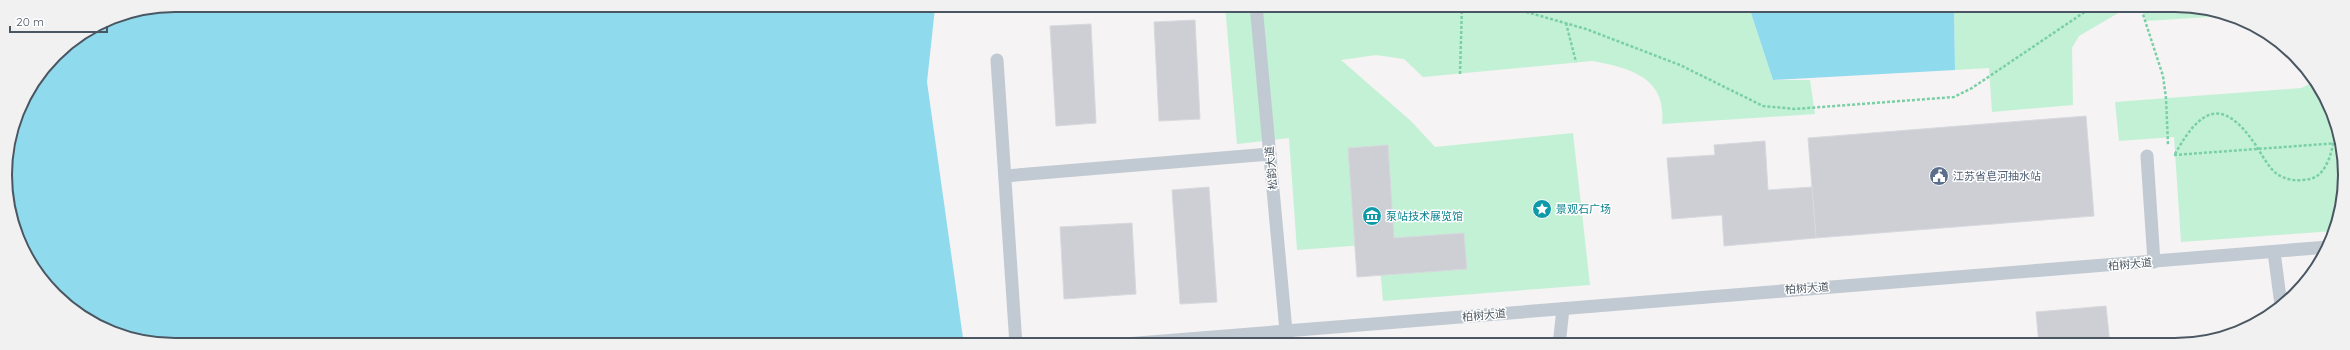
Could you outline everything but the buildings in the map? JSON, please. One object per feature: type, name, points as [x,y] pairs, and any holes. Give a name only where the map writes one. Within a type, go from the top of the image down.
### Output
[{"type":"lane","name":"松韵大道","points":[[1257,12],[1286,331]]},
{"type":"lane","points":[[997,60],[1016,338]]},
{"type":"lane","points":[[1005,176],[1270,154]]},
{"type":"lane","points":[[2147,156],[2154,262]]},
{"type":"lane","name":"柏树大道","points":[[1199,338],[1563,309],[1742,292],[2055,270],[2321,248]]},
{"type":"lane","points":[[2274,252],[2280,299]]},
{"type":"lane","points":[[1560,338],[1563,309]]},
{"type":"path","points":[[1460,74],[1462,12]]},
{"type":"path","points":[[1527,12],[1586,28],[1680,65],[1763,106],[1795,109],[1954,97],[1972,88],[2085,12]]},
{"type":"path","points":[[2142,12],[2163,76],[2166,98],[2169,155]]},
{"type":"path","points":[[1566,23],[1576,62]]},
{"type":"path","points":[[2175,154],[2195,124],[2208,115],[2220,113],[2235,119],[2276,173],[2290,181],[2304,180],[2317,177],[2327,164],[2334,139]]},
{"type":"path","points":[[2147,156],[2332,143]]},
{"type":"green space","points":[[1226,12],[1751,12],[1773,80],[1810,80],[1815,114],[1662,124],[1662,108],[1659,95],[1652,85],[1643,78],[1620,67],[1592,61],[1423,77],[1404,59],[1376,55],[1341,60],[1411,121],[1435,147],[1573,133],[1590,285],[1383,301],[1378,244],[1297,250],[1289,138],[1237,144]]},
{"type":"green space","points":[[1954,12],[2120,12],[2079,36],[2072,48],[2073,105],[1992,112],[1989,68],[1955,70]]},
{"type":"green space","points":[[2143,12],[2186,12],[2213,17],[2146,21]]},
{"type":"green space","points":[[2311,84],[2326,113],[2335,143],[2338,164],[2338,186],[2335,207],[2328,231],[2181,242],[2174,137],[2119,141],[2115,102],[2301,88]]},
{"type":"water","points":[[935,12],[927,82],[963,338],[154,337],[113,326],[93,316],[84,311],[68,298],[52,282],[39,266],[24,237],[13,196],[12,164],[15,143],[24,113],[39,84],[68,52],[84,39],[113,24],[154,13]]},
{"type":"water","points":[[1751,12],[1954,12],[1955,70],[1773,80]]},
{"type":"place","name":"江苏省皂河抽水站","points":[[1939,176]]},
{"type":"place","name":"景观石广场","points":[[1542,209]]},
{"type":"place","name":"泵站技术展览馆","points":[[1372,216]]}]
